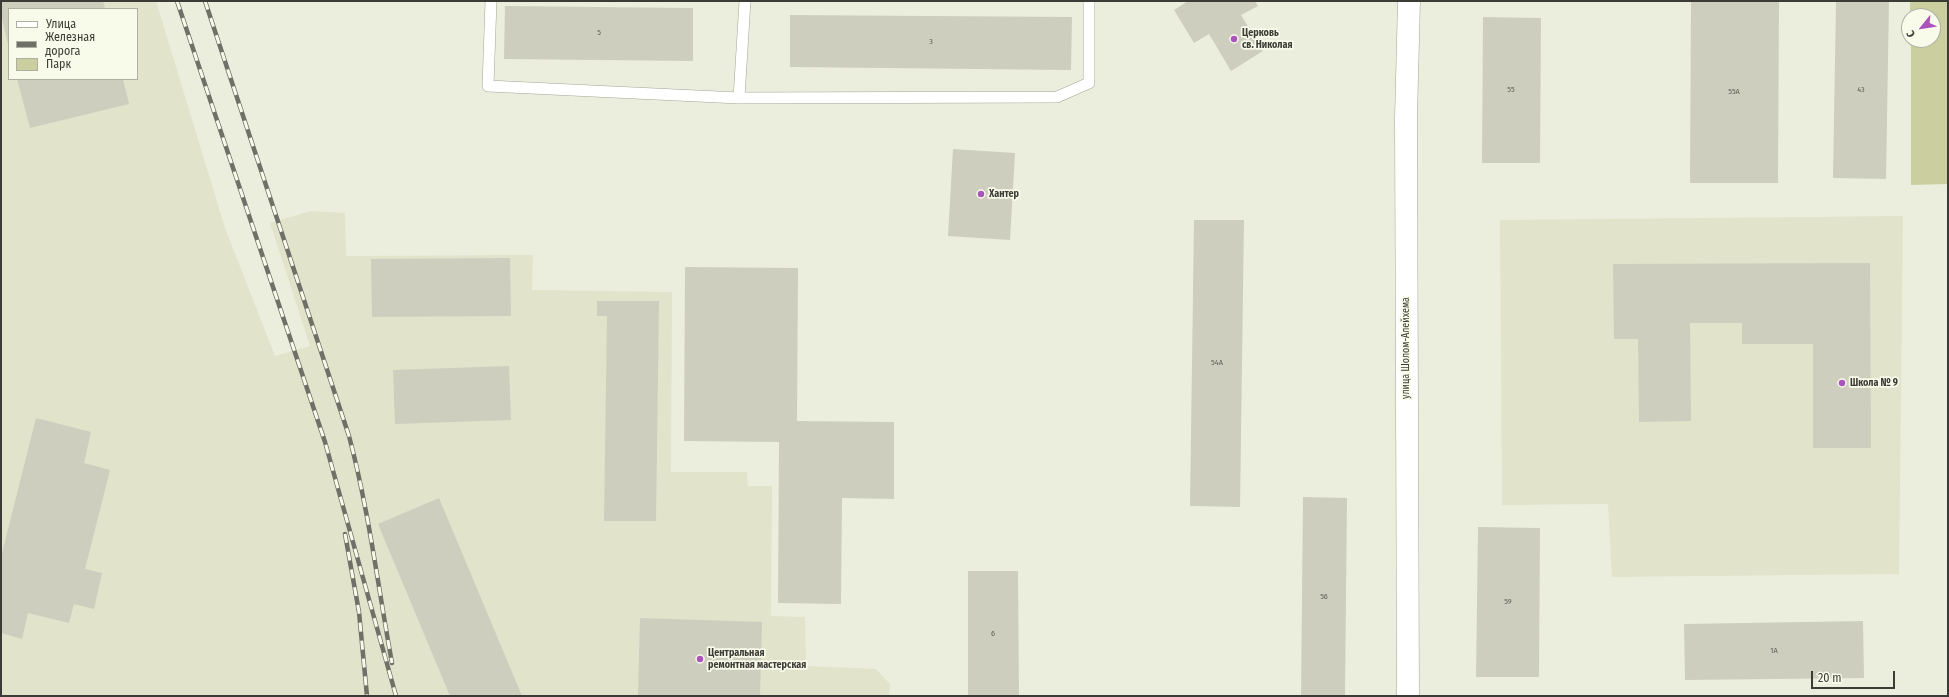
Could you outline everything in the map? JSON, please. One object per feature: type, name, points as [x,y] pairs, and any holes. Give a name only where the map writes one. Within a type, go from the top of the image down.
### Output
[{"type":"main road","name":"улица Шолом-Алейхема","points":[[1408,696],[1406,142],[1409,1]]},
{"type":"lane","points":[[491,1],[488,86],[739,98],[1057,97],[1089,83],[1089,1]]},
{"type":"lane","points":[[739,98],[745,1]]},
{"type":"shaded area","points":[[1,1],[156,1],[225,228],[275,356],[310,346],[270,223],[311,211],[345,213],[346,256],[533,255],[532,290],[672,292],[671,472],[747,472],[748,486],[772,486],[771,616],[805,617],[806,666],[876,669],[890,684],[889,696],[1,696]]},
{"type":"shaded area","points":[[1903,216],[1899,574],[1612,577],[1608,504],[1502,505],[1500,220]]},
{"type":"green space","points":[[1910,1],[1948,1],[1948,184],[1911,185],[1911,48],[1941,48],[1941,8],[1910,8]]},
{"type":"building","points":[[1,1],[103,1],[105,8],[8,8],[8,44],[1,14]]},
{"type":"building","name":"Церковь св. Николая","points":[[1188,1],[1255,1],[1258,6],[1241,15],[1263,51],[1231,71],[1209,34],[1194,43],[1174,10]]},
{"type":"building","points":[[1691,1],[1779,1],[1778,183],[1690,183]]},
{"type":"building","points":[[1836,1],[1889,1],[1886,179],[1833,178]]},
{"type":"building","points":[[505,6],[693,8],[693,61],[504,59]]},
{"type":"building","points":[[790,15],[1072,17],[1071,70],[790,67]]},
{"type":"building","points":[[1483,17],[1541,18],[1540,163],[1482,163]]},
{"type":"building","points":[[17,80],[123,80],[129,104],[30,128]]},
{"type":"building","name":"Хантер","points":[[953,149],[1015,153],[1010,240],[948,236]]},
{"type":"building","points":[[1194,220],[1244,220],[1240,507],[1190,506]]},
{"type":"building","points":[[510,258],[511,316],[372,317],[371,259]]},
{"type":"building","name":"Школа № 9","points":[[1870,263],[1871,448],[1813,448],[1813,344],[1742,344],[1742,323],[1690,323],[1691,421],[1639,422],[1638,339],[1614,339],[1613,264]]},
{"type":"building","points":[[685,267],[798,268],[797,421],[894,422],[894,499],[842,498],[841,604],[778,603],[779,442],[684,441]]},
{"type":"building","points":[[597,301],[659,301],[656,521],[604,521],[607,316],[597,316]]},
{"type":"building","points":[[509,366],[511,420],[395,424],[393,370]]},
{"type":"building","points":[[36,418],[91,432],[84,463],[110,470],[85,569],[102,573],[94,609],[74,604],[69,623],[28,613],[22,639],[1,633],[1,557]]},
{"type":"building","points":[[1303,497],[1347,498],[1345,696],[1301,696]]},
{"type":"building","points":[[439,498],[522,696],[450,696],[378,524]]},
{"type":"building","points":[[1478,527],[1540,528],[1539,677],[1476,677]]},
{"type":"building","points":[[968,571],[1018,571],[1019,696],[968,696]]},
{"type":"building","name":"Центральная ремонтная мастерская","points":[[640,618],[762,622],[760,696],[638,696]]},
{"type":"building","points":[[1863,621],[1864,678],[1685,680],[1684,624]]},
{"type":"railway","points":[[177,1],[325,442],[396,696]]},
{"type":"railway","points":[[205,1],[349,436],[368,521],[392,663]]},
{"type":"railway","points":[[345,534],[359,612],[367,696]]},
{"type":"place","name":"Церковь св. Николая","points":[[1234,39]]},
{"type":"place","name":"Хантер","points":[[981,194]]},
{"type":"place","name":"Школа № 9","points":[[1842,383]]},
{"type":"place","name":"Центральная ремонтная мастерская","points":[[700,659]]}]
